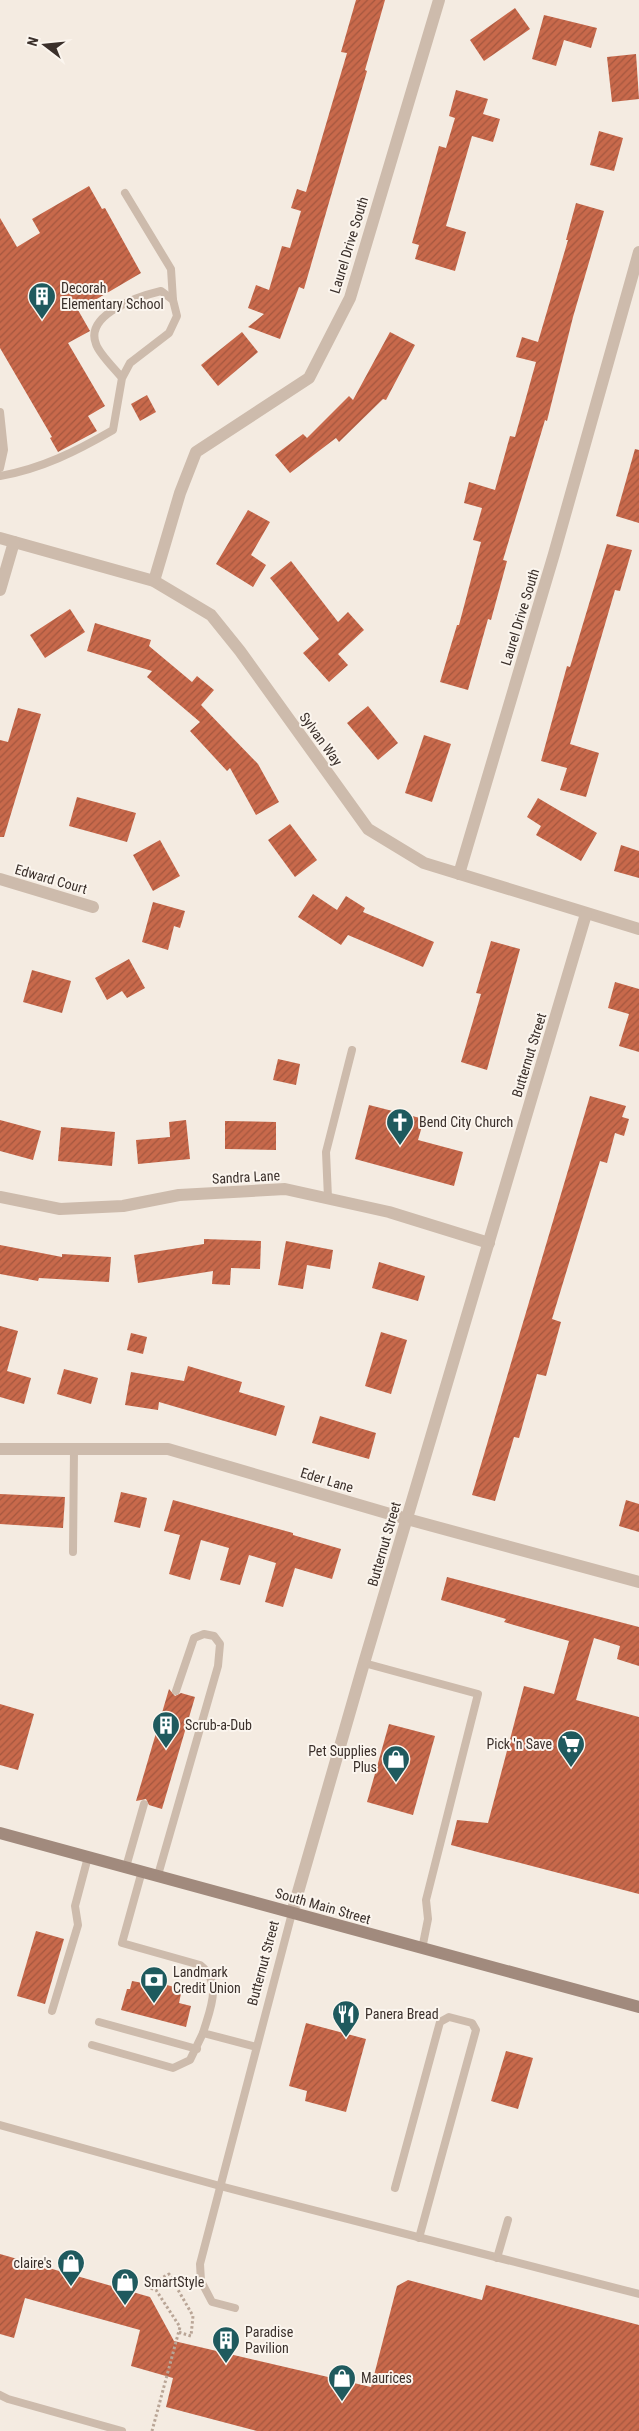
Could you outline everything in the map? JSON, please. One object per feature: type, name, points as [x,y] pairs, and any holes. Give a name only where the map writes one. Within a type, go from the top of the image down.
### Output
[{"type":"main road","name":"South Main Street","points":[[0,1833],[639,2007]]},
{"type":"street","name":"Laurel Drive South","points":[[154,581],[180,493],[196,452],[309,378],[350,298],[439,0]]},
{"type":"street","name":"Laurel Drive South","points":[[459,874],[554,554],[639,252]]},
{"type":"street","name":"Sylvan Way","points":[[0,538],[154,581],[211,615],[240,651],[368,829],[424,862],[639,930]]},
{"type":"street","points":[[0,590],[14,542]]},
{"type":"street","name":"Edward Court","points":[[0,880],[93,907]]},
{"type":"street","name":"Butternut Street","points":[[292,1913],[364,1663],[586,914]]},
{"type":"street","name":"Sandra Lane","points":[[0,1197],[60,1208],[123,1206],[179,1195],[285,1189],[389,1212],[489,1244]]},
{"type":"street","name":"Eder Lane","points":[[0,1449],[168,1449],[407,1519],[639,1582]]},
{"type":"lane","points":[[0,476],[25,472],[85,446],[113,430],[122,378],[130,363],[169,332],[177,316],[173,300],[171,269],[125,193]]},
{"type":"lane","points":[[122,378],[96,344],[96,327],[104,315],[143,296],[161,291],[173,300]]},
{"type":"lane","points":[[0,412],[4,450],[0,468]]},
{"type":"lane","points":[[328,1198],[326,1152],[352,1050]]},
{"type":"lane","points":[[73,1552],[74,1449]]},
{"type":"lane","points":[[158,1875],[209,1700],[220,1654],[220,1644],[214,1636],[204,1634],[194,1638],[176,1691]]},
{"type":"lane","points":[[364,1663],[478,1694],[431,1876],[426,1900],[428,1919],[422,1949]]},
{"type":"lane","points":[[126,1866],[144,1804]]},
{"type":"lane","points":[[52,2011],[78,1925],[75,1906],[88,1857]]},
{"type":"lane","points":[[92,2045],[173,2068],[190,2060],[203,2032],[214,1994],[214,1982],[209,1972],[200,1965],[122,1942],[142,1871]]},
{"type":"lane","name":"Butternut Street","points":[[236,2308],[212,2302],[201,2282],[200,2264],[292,1913]]},
{"type":"lane","points":[[395,2188],[440,2022],[449,2017],[472,2022],[476,2030],[419,2238]]},
{"type":"lane","points":[[99,2022],[196,2049]]},
{"type":"lane","points":[[203,2032],[256,2047]]},
{"type":"lane","points":[[0,2125],[220,2186],[639,2294]]},
{"type":"lane","points":[[498,2258],[508,2220]]},
{"type":"lane","points":[[0,2395],[8,2399],[120,2431]]},
{"type":"path","points":[[152,2431],[178,2332],[180,2326],[156,2290],[146,2287],[169,2274],[193,2316],[191,2336],[178,2332]]},
{"type":"building","points":[[356,0],[385,0],[365,70],[367,71],[304,289],[299,287],[280,339],[248,327],[264,314],[248,308],[256,285],[269,290],[282,246],[290,248],[301,211],[291,208],[297,189],[306,192],[347,53],[341,52]]},
{"type":"building","points":[[515,8],[530,29],[484,61],[470,40]]},
{"type":"building","points":[[544,15],[597,28],[591,48],[564,40],[556,66],[532,59]]},
{"type":"building","points":[[636,54],[639,99],[612,102],[607,57]]},
{"type":"building","points":[[456,90],[488,99],[483,114],[500,119],[493,142],[472,136],[446,226],[466,232],[455,271],[415,259],[419,245],[412,243],[439,146],[446,148],[455,118],[449,116]]},
{"type":"building","points":[[599,131],[623,138],[614,171],[590,165]]},
{"type":"building","name":"Decorah Elementary School","points":[[89,186],[102,209],[105,208],[141,273],[78,310],[90,331],[68,343],[105,406],[88,416],[97,431],[58,452],[50,438],[52,437],[0,348],[0,218],[17,247],[40,233],[32,219]]},
{"type":"building","points":[[576,203],[604,211],[573,317],[547,421],[545,420],[503,560],[507,561],[491,620],[488,619],[468,690],[440,682],[457,625],[459,625],[481,542],[473,540],[482,508],[464,503],[469,482],[495,490],[510,436],[515,437],[536,362],[516,357],[522,337],[538,342],[568,240],[566,240]]},
{"type":"building","points":[[242,332],[258,352],[218,386],[201,365]]},
{"type":"building","points":[[390,332],[415,345],[386,400],[383,399],[339,442],[336,438],[290,473],[275,455],[303,434],[307,438],[349,396],[353,400]]},
{"type":"building","points":[[147,395],[156,412],[140,421],[131,404]]},
{"type":"building","points":[[635,449],[639,450],[639,523],[616,516]]},
{"type":"building","points":[[248,510],[270,522],[251,555],[266,565],[253,587],[216,564]]},
{"type":"building","points":[[607,544],[632,550],[620,591],[615,590],[570,744],[599,753],[586,797],[560,790],[567,768],[541,761],[567,666],[570,667]]},
{"type":"building","points":[[291,561],[338,622],[348,612],[364,630],[338,654],[348,665],[329,682],[303,653],[319,639],[270,578]]},
{"type":"building","points":[[70,609],[85,632],[45,658],[30,635]]},
{"type":"building","points":[[95,623],[151,640],[149,646],[192,682],[197,676],[214,690],[201,705],[258,764],[279,802],[256,815],[230,768],[227,771],[190,731],[200,722],[147,677],[152,671],[87,651]]},
{"type":"building","points":[[368,706],[398,743],[378,760],[347,723]]},
{"type":"building","points":[[18,708],[41,714],[4,837],[0,837],[0,740],[8,742]]},
{"type":"building","points":[[424,735],[451,744],[432,802],[405,793]]},
{"type":"building","points":[[77,797],[136,813],[127,842],[69,826]]},
{"type":"building","points":[[538,798],[597,833],[581,861],[536,835],[541,826],[527,817]]},
{"type":"building","points":[[290,824],[317,860],[295,877],[268,840]]},
{"type":"building","points":[[160,840],[180,876],[153,891],[133,855]]},
{"type":"building","points":[[621,845],[639,851],[639,878],[614,871]]},
{"type":"building","points":[[313,894],[337,910],[346,896],[365,908],[363,912],[434,942],[423,967],[348,935],[341,945],[298,917]]},
{"type":"building","points":[[153,902],[185,911],[180,928],[174,926],[168,950],[142,942]]},
{"type":"building","points":[[491,941],[520,949],[487,1070],[461,1062],[481,994],[476,993]]},
{"type":"building","points":[[129,959],[145,988],[127,998],[122,991],[107,1000],[95,978]]},
{"type":"building","points":[[32,970],[71,981],[62,1013],[23,1002]]},
{"type":"building","points":[[615,982],[639,989],[639,1052],[619,1046],[629,1014],[608,1008]]},
{"type":"building","points":[[278,1059],[300,1064],[296,1085],[273,1080]]},
{"type":"building","points":[[590,1096],[626,1106],[622,1117],[629,1119],[624,1136],[615,1133],[607,1163],[600,1161],[552,1319],[561,1322],[546,1376],[537,1374],[519,1438],[514,1437],[495,1501],[472,1495]]},
{"type":"building","name":"Bend City Church","points":[[369,1105],[424,1119],[418,1140],[463,1152],[454,1186],[355,1159]]},
{"type":"building","points":[[0,1120],[41,1131],[33,1160],[0,1151]]},
{"type":"building","points":[[186,1120],[190,1159],[138,1164],[136,1140],[170,1137],[169,1122]]},
{"type":"building","points":[[225,1121],[276,1122],[276,1150],[225,1149]]},
{"type":"building","points":[[61,1127],[115,1132],[112,1166],[58,1161]]},
{"type":"building","points":[[204,1239],[261,1241],[260,1269],[231,1268],[230,1285],[212,1284],[213,1271],[138,1283],[134,1255],[204,1244]]},
{"type":"building","points":[[286,1241],[333,1250],[330,1269],[307,1265],[303,1289],[278,1285]]},
{"type":"building","points":[[0,1245],[62,1257],[62,1254],[111,1257],[109,1282],[39,1278],[38,1281],[0,1274]]},
{"type":"building","points":[[379,1262],[425,1276],[418,1301],[372,1288]]},
{"type":"building","points":[[0,1326],[18,1331],[7,1371],[31,1378],[24,1404],[0,1397]]},
{"type":"building","points":[[381,1332],[407,1340],[391,1394],[365,1386]]},
{"type":"building","points":[[131,1333],[147,1337],[143,1354],[127,1350]]},
{"type":"building","points":[[188,1366],[242,1382],[239,1392],[285,1406],[276,1436],[159,1402],[158,1410],[125,1405],[131,1372],[184,1381]]},
{"type":"building","points":[[64,1369],[98,1378],[91,1404],[57,1394]]},
{"type":"building","points":[[320,1416],[376,1433],[369,1459],[312,1443]]},
{"type":"building","points":[[121,1492],[147,1498],[140,1528],[114,1522]]},
{"type":"building","points":[[0,1494],[65,1497],[63,1528],[0,1524]]},
{"type":"building","points":[[173,1500],[293,1533],[293,1535],[341,1549],[332,1579],[295,1568],[283,1607],[265,1602],[276,1563],[249,1555],[240,1585],[220,1580],[229,1548],[201,1540],[190,1580],[169,1574],[180,1535],[164,1531]]},
{"type":"building","points":[[626,1500],[639,1504],[639,1532],[619,1526]]},
{"type":"building","name":"Pick 'n Save","points":[[447,1577],[639,1627],[639,1666],[617,1659],[620,1646],[594,1638],[576,1700],[639,1717],[639,1894],[451,1845],[457,1820],[488,1823],[524,1686],[554,1694],[569,1641],[504,1622],[506,1619],[441,1600]]},
{"type":"building","name":"Scrub-a-Dub","points":[[169,1689],[175,1696],[181,1693],[195,1697],[162,1809],[149,1805],[146,1799],[136,1801]]},
{"type":"building","points":[[0,1704],[34,1714],[18,1770],[0,1765]]},
{"type":"building","points":[[389,1724],[435,1736],[413,1815],[367,1802]]},
{"type":"building","points":[[36,1931],[64,1939],[45,2004],[17,1996]]},
{"type":"building","name":"Landmark Credit Union","points":[[144,1979],[182,1989],[179,2003],[191,2006],[186,2027],[121,2010],[127,1989],[130,1989],[132,1981],[143,1983]]},
{"type":"building","points":[[306,2023],[366,2039],[346,2112],[305,2101],[307,2091],[289,2086]]},
{"type":"building","points":[[506,2051],[533,2058],[518,2109],[491,2101]]},
{"type":"building","points":[[0,2254],[150,2297],[174,2341],[371,2387],[397,2286],[408,2280],[482,2300],[486,2285],[639,2325],[639,2431],[257,2431],[166,2407],[173,2378],[131,2366],[140,2330],[25,2298],[14,2338],[0,2334]]},
{"type":"place","name":"Decorah Elementary School","points":[[42,320]]},
{"type":"place","name":"Bend City Church","points":[[400,1146]]},
{"type":"place","name":"Scrub-a-Dub","points":[[166,1749]]},
{"type":"place","name":"Pick 'n Save","points":[[571,1768]]},
{"type":"place","name":"Pet Supplies Plus","points":[[396,1783]]},
{"type":"place","name":"Landmark Credit Union","points":[[154,2004]]},
{"type":"place","name":"Panera Bread","points":[[346,2038]]},
{"type":"place","name":"claire's","points":[[71,2287]]},
{"type":"place","name":"SmartStyle","points":[[125,2306]]},
{"type":"place","name":"Paradise Pavilion","points":[[226,2364]]},
{"type":"place","name":"Maurices","points":[[342,2402]]}]
